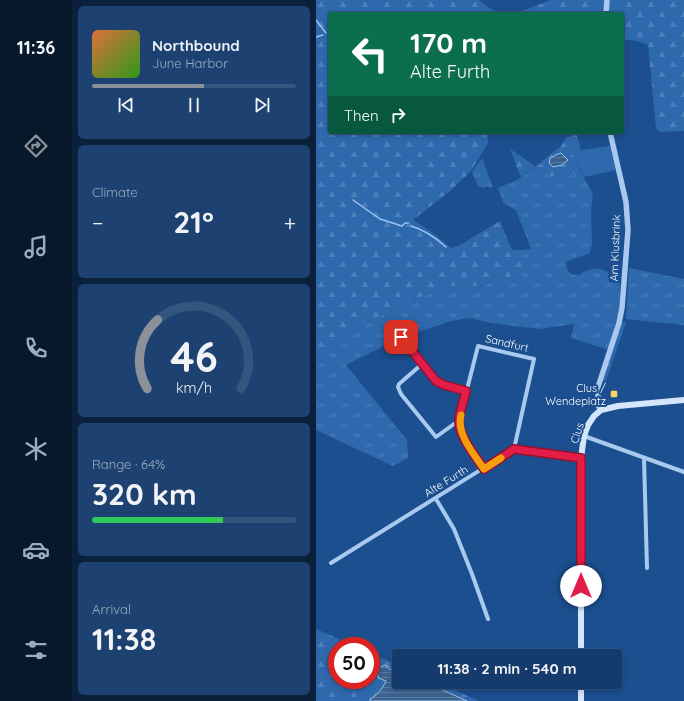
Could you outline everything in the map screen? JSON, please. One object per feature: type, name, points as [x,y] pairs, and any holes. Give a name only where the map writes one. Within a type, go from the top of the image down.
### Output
[{"type":"main road","points":[[601,410],[618,406],[684,400]]},
{"type":"main road","name":"Clus","points":[[581,649],[581,458],[584,436],[594,416],[601,410]]},
{"type":"main road","points":[[581,689],[581,701]]},
{"type":"street","points":[[606,12],[607,0]]},
{"type":"street","name":"Am Klusbrink","points":[[601,410],[598,405],[598,387],[620,319],[628,230],[626,202],[610,134]]},
{"type":"street","points":[[401,337],[439,384],[466,391]]},
{"type":"street","name":"Sandfurt","points":[[459,421],[478,346],[534,359],[514,449]]},
{"type":"street","points":[[422,364],[399,384],[398,387],[400,394],[436,437],[459,421],[464,438],[484,469]]},
{"type":"street","points":[[584,436],[684,472]]},
{"type":"street","points":[[514,449],[581,458]]},
{"type":"street","name":"Alte Furth","points":[[331,563],[514,449]]},
{"type":"street","points":[[644,458],[647,568]]},
{"type":"street","points":[[436,499],[454,529],[488,619]]},
{"type":"green space","points":[[316,0],[479,0],[496,12],[328,12],[328,134],[487,134],[488,143],[471,171],[450,191],[413,220],[430,231],[451,248],[460,245],[500,221],[512,250],[522,250],[522,275],[475,286],[445,286],[361,325],[316,366]]},
{"type":"green space","points":[[551,0],[684,0],[684,131],[660,132],[656,128],[648,45],[637,41],[624,39],[624,12],[519,12]]},
{"type":"green space","points":[[577,135],[581,150],[572,152],[581,172],[568,175],[551,176],[535,166],[549,163],[553,167],[562,165],[568,160],[561,153],[561,146],[567,137]]},
{"type":"green space","points":[[561,146],[561,153],[549,163],[536,166]]},
{"type":"green space","points":[[610,146],[616,170],[584,177],[572,152]]},
{"type":"green space","points":[[510,149],[535,166],[521,178]]},
{"type":"green space","points":[[482,158],[493,187],[489,188],[488,186],[483,188],[478,186],[472,172]]},
{"type":"green space","points":[[536,166],[568,175],[581,172],[593,194],[591,209],[592,243],[590,253],[566,262],[567,269],[571,274],[579,275],[590,269],[597,268],[608,272],[609,282],[620,283],[619,323],[626,322],[606,381],[600,380],[609,350],[571,338],[574,324],[539,329],[491,323],[470,318],[451,321],[397,339],[346,365],[407,440],[408,458],[393,466],[316,430],[316,366],[361,325],[445,286],[475,286],[522,275],[522,250],[531,249],[516,210],[503,203],[498,188],[521,178]]},
{"type":"green space","points":[[629,268],[684,279],[684,325],[626,319]]},
{"type":"green space","points":[[316,629],[334,637],[328,637],[328,689],[380,689],[380,657],[392,663],[392,671],[386,683],[381,691],[370,699],[370,701],[316,701]]},
{"type":"green space","points":[[440,689],[452,689],[479,701],[467,701]]},
{"type":"shaded area","points":[[561,153],[568,160],[562,165],[553,167],[549,163],[550,158]]},
{"type":"shaded area","points":[[385,665],[392,671],[392,689],[440,689],[467,701],[370,701],[370,699],[380,692],[386,681],[380,679],[380,667]]},
{"type":"waterway","points":[[316,20],[326,33]]},
{"type":"waterway","points":[[316,37],[323,35]]},
{"type":"waterway","points":[[353,200],[380,219],[402,226],[405,223],[408,223]]},
{"type":"waterway","points":[[411,226],[430,234],[446,247]]},
{"type":"slow traffic","points":[[461,415],[459,421],[461,432],[484,469],[501,458]]},
{"type":"place","name":"Clus / Wendeplatz","points":[[614,394]]},
{"type":"route","points":[[401,337],[439,384],[466,391],[459,421],[461,432],[484,469],[514,449],[581,458],[581,586]]}]
